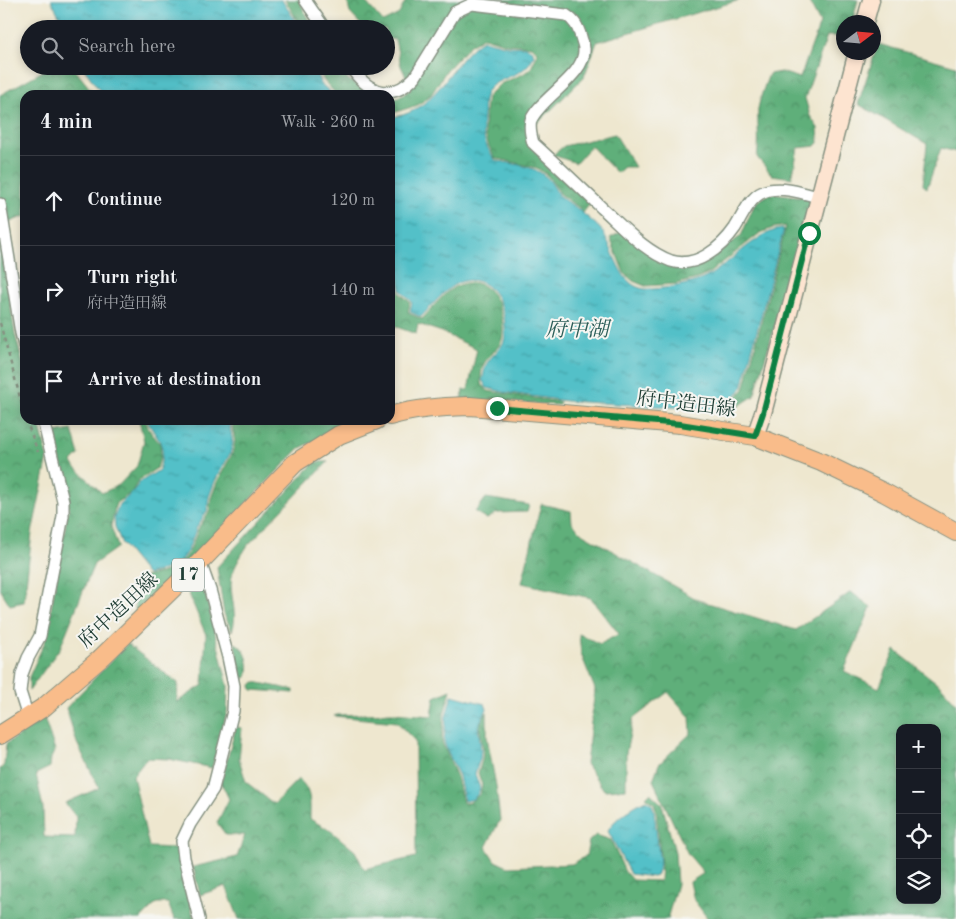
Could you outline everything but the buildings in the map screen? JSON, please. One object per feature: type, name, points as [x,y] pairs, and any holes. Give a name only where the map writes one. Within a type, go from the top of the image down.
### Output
[{"type":"main road","name":"府中造田線","points":[[395,414],[444,407],[470,406],[680,424],[755,436],[829,466],[885,493],[956,532]]},
{"type":"main road","name":"府中造田線","points":[[0,735],[44,707],[101,658],[200,562],[295,463],[340,436],[365,425]]},
{"type":"street","points":[[305,0],[318,20]]},
{"type":"street","points":[[867,15],[871,0]]},
{"type":"street","points":[[395,90],[406,86],[415,77],[455,12],[462,7],[472,4],[566,15],[577,26],[584,49],[583,57],[576,72],[540,108],[531,120],[530,134],[533,142],[634,238],[658,254],[673,261],[685,263],[694,261],[710,253],[720,244],[734,229],[756,196],[768,190],[781,189],[818,197]]},
{"type":"street","points":[[755,436],[855,60]]},
{"type":"street","points":[[355,75],[372,89],[376,90]]},
{"type":"street","points":[[0,204],[20,327]]},
{"type":"street","points":[[28,717],[20,692],[22,674],[40,636],[63,516],[63,501],[44,425]]},
{"type":"street","points":[[199,919],[182,842],[190,824],[213,789],[233,711],[234,686],[210,590],[200,562]]},
{"type":"path","points":[[0,323],[20,397]]},
{"type":"green space","points":[[285,0],[299,0],[309,20],[296,20]]},
{"type":"green space","points":[[347,0],[364,0],[381,20],[357,20],[350,13]]},
{"type":"green space","points":[[406,0],[740,0],[597,42],[584,77],[542,119],[528,128],[591,202],[583,213],[578,207],[562,196],[548,176],[537,168],[495,158],[487,142],[485,121],[487,97],[500,84],[523,74],[531,68],[537,55],[536,50],[531,46],[507,44],[484,37],[470,45],[446,71],[431,95],[418,105],[395,112],[395,98],[412,89],[401,66],[395,40],[395,20],[387,20],[399,14]]},
{"type":"green space","points":[[808,0],[858,0],[854,15],[836,15],[836,36],[827,36],[805,98],[810,116],[818,128],[819,143],[816,146],[798,148],[792,178],[772,175],[757,157],[758,109],[761,96],[769,74],[781,72],[800,78],[820,23]]},
{"type":"green space","points":[[881,45],[956,66],[956,152],[941,148],[927,188],[923,185],[927,144],[858,104],[873,60],[881,60]]},
{"type":"green space","points":[[36,75],[79,75],[91,90],[20,90],[20,218],[0,226],[0,95]]},
{"type":"green space","points":[[321,75],[343,75],[366,90],[332,90]]},
{"type":"green space","points":[[615,134],[635,167],[624,167],[617,173],[591,146],[576,163],[553,155],[564,146]]},
{"type":"green space","points":[[771,193],[813,198],[754,396],[737,407],[733,400],[744,389],[786,226],[760,233],[708,274],[676,284],[645,286],[633,281],[624,273],[610,238],[621,232],[658,260],[708,260],[741,236],[755,203]]},
{"type":"green space","points":[[0,240],[15,334],[20,352],[20,425],[39,425],[48,458],[32,533],[24,602],[10,605],[0,589]]},
{"type":"green space","points":[[395,274],[399,292],[410,302],[408,313],[422,319],[454,287],[471,283],[480,284],[495,298],[502,318],[503,329],[501,343],[483,366],[481,383],[488,391],[560,402],[559,405],[462,400],[463,390],[468,390],[477,349],[439,331],[418,324],[416,334],[395,326]]},
{"type":"green space","points":[[140,425],[147,425],[160,444],[161,455],[157,468],[139,480],[131,493],[116,503],[111,526],[118,547],[94,564],[60,648],[29,691],[29,677],[46,639],[69,505],[55,433],[72,430],[79,455],[72,462],[102,493],[119,485],[137,466],[144,441]]},
{"type":"green space","points":[[233,425],[348,425],[300,448],[136,614],[135,604],[142,578],[164,572],[183,560],[190,550],[199,527],[209,512],[211,498],[217,482],[232,454],[235,442]]},
{"type":"green space","points":[[315,462],[328,462],[248,545],[237,563],[231,579],[234,614],[232,631],[224,614],[217,567]]},
{"type":"green space","points":[[486,498],[529,505],[527,512],[497,513],[487,519],[475,512]]},
{"type":"green space","points":[[541,504],[571,511],[572,523],[583,534],[698,600],[796,630],[851,592],[871,607],[844,671],[879,688],[895,650],[941,686],[956,703],[956,919],[708,919],[694,900],[690,882],[704,873],[688,854],[653,780],[659,764],[691,733],[690,717],[668,692],[633,719],[626,753],[626,789],[604,790],[586,764],[595,689],[581,654],[579,634],[600,644],[619,634],[591,598],[522,583]]},
{"type":"green space","points":[[197,585],[205,593],[228,686],[227,712],[212,768],[169,759],[147,758],[133,776],[149,847],[177,848],[194,919],[174,919],[168,903],[157,903],[141,919],[0,919],[0,769],[4,765],[6,744],[44,718],[55,750],[51,758],[50,767],[36,774],[43,808],[44,837],[75,838],[76,817],[65,803],[99,788],[77,743],[66,708],[127,644],[178,683],[177,702],[203,685],[206,635],[189,594]]},
{"type":"green space","points":[[235,643],[243,649],[248,663],[247,677],[241,679]]},
{"type":"green space","points":[[254,682],[294,690],[294,693],[252,690],[251,685]]},
{"type":"green space","points":[[451,690],[444,714],[442,742],[457,777],[463,803],[469,803],[480,794],[482,785],[478,773],[483,750],[479,725],[487,712],[487,737],[500,820],[486,847],[495,861],[508,867],[572,864],[586,856],[589,841],[596,835],[611,840],[625,872],[632,880],[660,881],[661,865],[656,810],[654,803],[646,797],[650,793],[662,804],[675,852],[677,884],[668,916],[669,919],[239,919],[226,886],[200,895],[193,867],[237,857],[245,835],[226,835],[217,823],[229,799],[221,782],[236,727],[242,728],[239,759],[246,782],[274,804],[298,779],[303,783],[308,792],[310,819],[331,831],[355,851],[364,869],[416,857],[415,741],[397,722],[334,716],[392,713],[432,716],[435,697]]},
{"type":"water","points":[[51,0],[282,0],[294,20],[61,20]]},
{"type":"water","name":"府中湖","points":[[484,40],[508,46],[526,47],[532,50],[534,55],[524,69],[494,84],[485,96],[483,134],[491,154],[495,160],[534,169],[547,178],[562,198],[589,218],[600,229],[623,274],[636,286],[645,289],[659,289],[702,279],[755,240],[775,230],[784,229],[742,388],[722,410],[566,401],[487,388],[482,380],[485,367],[503,344],[505,330],[504,318],[496,296],[480,282],[470,280],[453,285],[421,317],[410,312],[412,302],[401,291],[398,273],[395,270],[395,116],[415,110],[425,103],[476,44]]},
{"type":"water","points":[[89,75],[317,75],[321,84],[328,90],[99,90]]},
{"type":"water","points":[[150,425],[231,425],[233,443],[230,454],[215,481],[209,497],[207,511],[197,527],[188,550],[181,560],[163,570],[147,575],[122,544],[115,527],[114,518],[119,504],[131,494],[140,482],[159,470],[162,448]]},
{"type":"water","points":[[452,695],[485,704],[487,709],[478,726],[481,750],[475,774],[480,788],[475,798],[467,801],[464,801],[459,776],[444,742],[446,716]]},
{"type":"water","points":[[646,800],[652,804],[654,811],[660,864],[656,876],[653,877],[630,874],[608,831],[619,817]]},
{"type":"route","points":[[497,408],[680,424],[755,436],[763,413],[809,233]]}]
